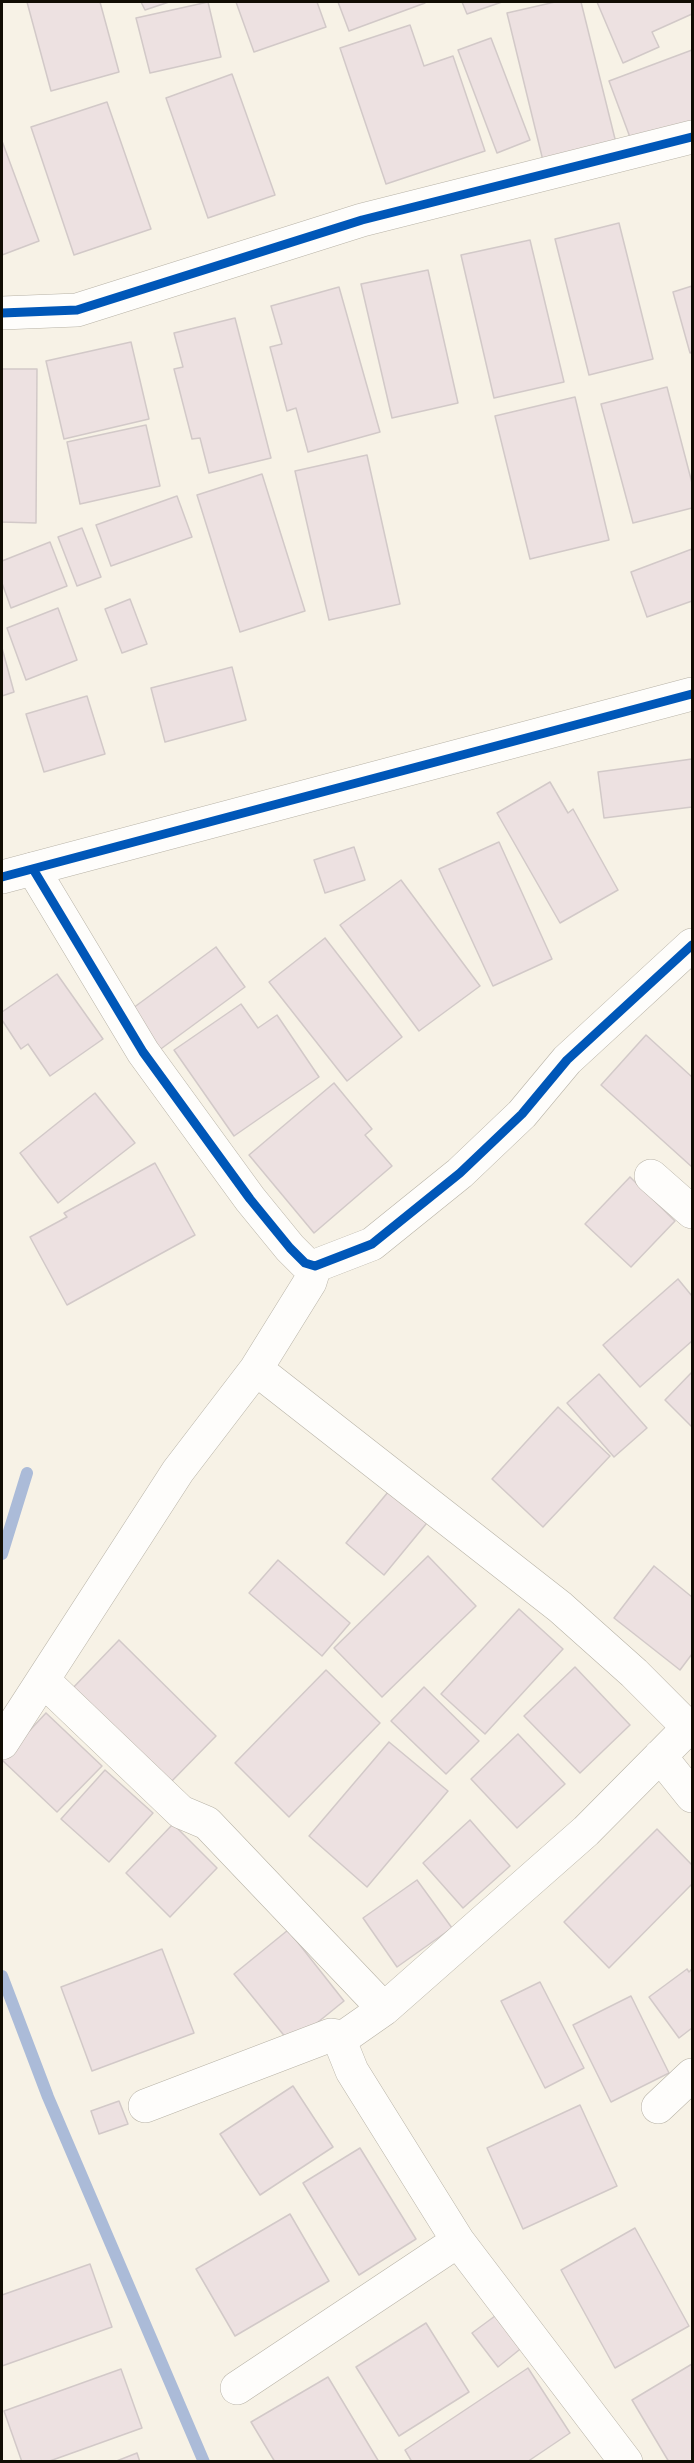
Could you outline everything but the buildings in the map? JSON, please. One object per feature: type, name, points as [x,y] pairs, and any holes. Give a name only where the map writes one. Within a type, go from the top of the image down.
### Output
[{"type":"street","points":[[2,313],[77,310],[362,220],[693,137]]},
{"type":"street","points":[[2,877],[693,693]]},
{"type":"street","points":[[33,869],[143,1052],[249,1199],[290,1248],[305,1263],[315,1266],[372,1244],[460,1173],[522,1114],[567,1060],[693,945]]},
{"type":"street","points":[[651,1176],[693,1212]]},
{"type":"street","points":[[2,1743],[178,1470],[256,1369],[310,1282],[315,1266]]},
{"type":"street","points":[[256,1369],[560,1607],[691,1726],[586,1831],[384,2009],[344,2037],[342,2046],[352,2071],[458,2241],[626,2462]]},
{"type":"street","points":[[43,1680],[181,1812],[207,1823],[384,2009]]},
{"type":"street","points":[[660,1756],[693,1796]]},
{"type":"street","points":[[145,2106],[331,2035],[344,2037]]},
{"type":"street","points":[[658,2107],[693,2075]]},
{"type":"street","points":[[237,2388],[458,2241]]},
{"type":"waterway","points":[[2,1554],[27,1473]]},
{"type":"waterway","points":[[2,1976],[48,2097],[204,2462]]},
{"type":"cycle path","points":[[2,313],[77,310],[362,220],[692,137]]},
{"type":"cycle path","points":[[2,877],[692,694]]},
{"type":"cycle path","points":[[33,869],[143,1052],[250,1199],[290,1248],[305,1263],[315,1266],[372,1244],[460,1173],[522,1114],[567,1060],[692,945]]}]
